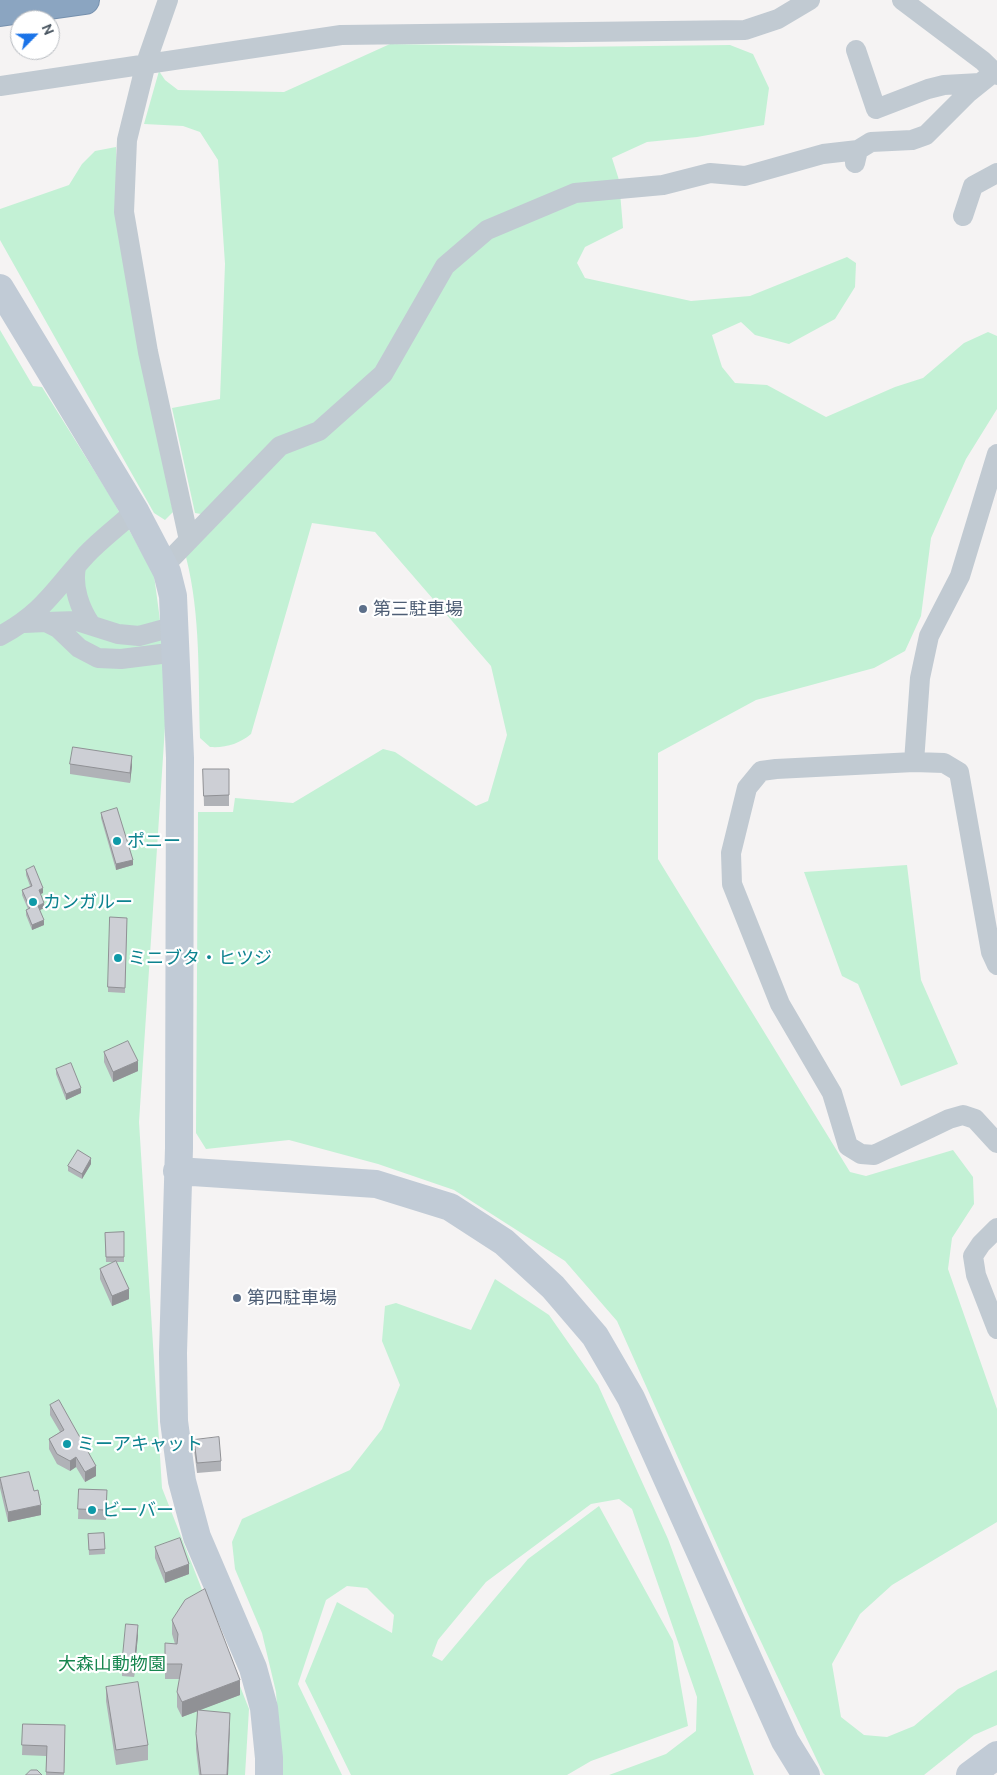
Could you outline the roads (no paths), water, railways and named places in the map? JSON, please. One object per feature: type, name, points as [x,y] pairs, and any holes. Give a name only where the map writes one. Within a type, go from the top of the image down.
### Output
[{"type":"highway","points":[[0,12],[85,0]]},
{"type":"street","points":[[0,86],[341,35],[745,30],[778,19],[810,0]]},
{"type":"street","points":[[902,0],[990,77]]},
{"type":"street","points":[[166,5],[146,64],[127,140],[124,212],[148,352],[189,540]]},
{"type":"street","points":[[856,50],[876,109],[928,89],[990,77]]},
{"type":"street","points":[[164,566],[280,446],[319,431],[383,374],[445,266],[487,230],[575,193],[663,185],[710,173],[745,176],[824,154],[856,157],[871,142],[912,140],[926,135],[990,77]]},
{"type":"street","points":[[963,216],[973,186],[997,173]]},
{"type":"street","points":[[0,288],[135,511],[164,566],[174,596],[180,758],[178,1171],[173,1363],[174,1420],[182,1481],[197,1537],[253,1668],[264,1708],[270,1758],[269,1775]]},
{"type":"street","points":[[914,762],[920,678],[929,636],[960,576],[997,454]]},
{"type":"street","points":[[0,636],[24,623],[40,609],[87,555],[135,511]]},
{"type":"street","points":[[76,567],[74,577],[82,612],[91,625]]},
{"type":"street","points":[[24,623],[77,621],[118,634],[139,636],[176,626]]},
{"type":"street","points":[[46,622],[58,628],[79,648],[98,658],[121,659],[177,652]]},
{"type":"street","points":[[997,965],[991,952],[959,772],[944,763],[914,762],[776,768],[760,771],[747,788],[731,853],[732,884],[780,1004],[832,1093],[848,1146],[861,1154],[874,1155],[948,1119],[963,1115],[975,1119],[997,1143]]},
{"type":"street","points":[[178,1171],[376,1184],[450,1207],[504,1242],[553,1287],[595,1336],[631,1398],[785,1741],[806,1775]]},
{"type":"street","points":[[997,1228],[981,1244],[973,1256],[976,1275],[997,1329]]},
{"type":"street","points":[[970,1775],[997,1755]]},
{"type":"place","name":"第三駐車場","points":[[363,609]]},
{"type":"place","name":"ポニー","points":[[117,841]]},
{"type":"place","name":"カンガルー","points":[[33,902]]},
{"type":"place","name":"ミニブタ・ヒツジ","points":[[118,958]]},
{"type":"place","name":"第四駐車場","points":[[237,1298]]},
{"type":"place","name":"ミーアキャット","points":[[67,1444]]},
{"type":"place","name":"ビーバー","points":[[92,1510]]},
{"type":"park label","name":"大森山動物園","points":[[112,1664]]}]
